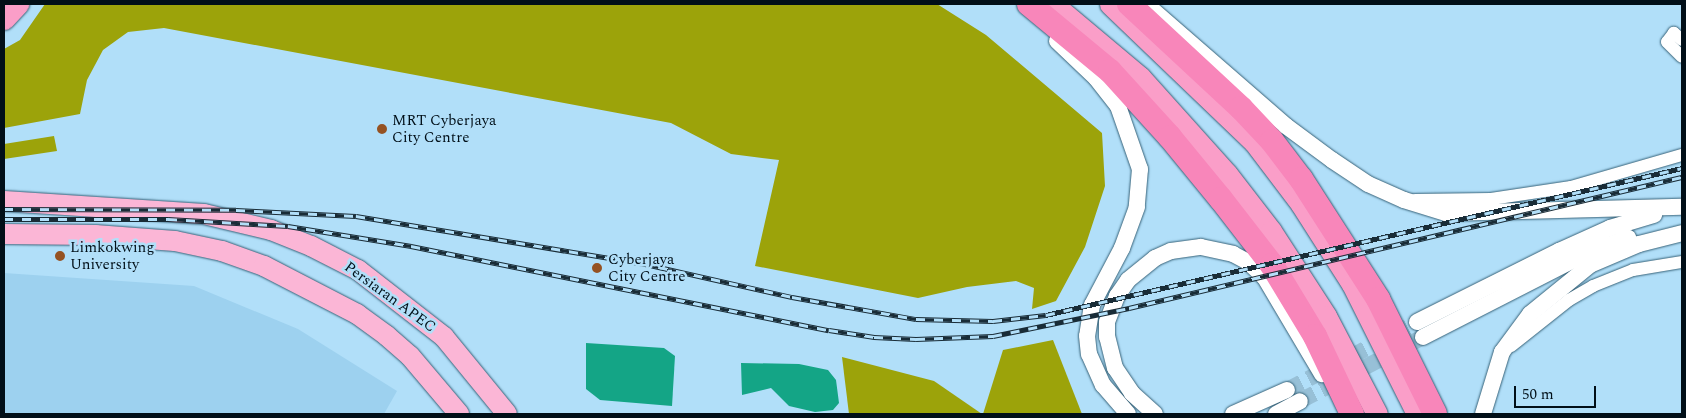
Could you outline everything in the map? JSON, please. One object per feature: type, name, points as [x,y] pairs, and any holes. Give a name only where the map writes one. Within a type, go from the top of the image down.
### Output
[{"type":"highway","points":[[4,19],[18,4]]},
{"type":"highway","points":[[1029,4],[1110,71],[1170,137],[1221,199],[1272,265],[1315,336],[1352,414]]},
{"type":"highway","points":[[1052,4],[1140,77],[1227,174],[1271,231],[1318,302],[1377,414]]},
{"type":"highway","points":[[1110,4],[1254,142],[1301,204],[1352,284],[1417,414]]},
{"type":"highway","points":[[1129,4],[1241,108],[1272,141],[1301,178],[1378,299],[1435,414]]},
{"type":"main road","name":"Persiaran APEC","points":[[4,201],[204,214],[271,230],[312,246],[358,270],[444,336],[507,414]]},
{"type":"main road","points":[[4,234],[95,235],[175,241],[222,251],[264,266],[357,314],[387,336],[410,356],[459,414]]},
{"type":"street","points":[[1020,4],[1108,92],[1121,113],[1135,148],[1140,169],[1137,207],[1122,248],[1092,305],[1087,336],[1089,354],[1103,385],[1128,414]]},
{"type":"street","points":[[1145,4],[1286,126],[1368,184],[1404,200],[1446,213],[1682,208]]},
{"type":"street","points":[[1682,40],[1674,34],[1667,42],[1682,57]]},
{"type":"street","points":[[1404,200],[1491,199],[1571,187],[1682,157]]},
{"type":"street","points":[[1682,208],[1640,218],[1610,228],[1420,329],[1604,246],[1652,234],[1682,232]]},
{"type":"street","points":[[1483,414],[1502,352],[1530,314],[1590,266],[1640,244],[1682,232]]},
{"type":"street","points":[[1155,414],[1132,393],[1115,368],[1107,337],[1110,311],[1128,280],[1156,258],[1171,251],[1202,247],[1233,254],[1248,262],[1265,278],[1347,414]]},
{"type":"street","points":[[1502,352],[1569,300],[1593,286],[1633,270],[1680,262]]},
{"type":"street","points":[[1233,414],[1286,390]]},
{"type":"street","points":[[1276,414],[1300,401]]},
{"type":"shaded area","points":[[45,4],[937,4],[986,35],[1102,133],[1105,186],[1085,247],[1056,301],[1032,309],[1034,288],[1016,281],[967,287],[918,298],[755,266],[779,160],[731,154],[671,123],[164,28],[128,32],[103,50],[87,80],[80,114],[4,128],[4,49],[20,40]]},
{"type":"shaded area","points":[[54,136],[57,151],[4,159],[4,144]]},
{"type":"shaded area","points":[[4,273],[194,286],[298,329],[397,391],[384,414],[4,414]]},
{"type":"shaded area","points":[[1053,340],[1082,414],[983,414],[1003,350]]},
{"type":"shaded area","points":[[586,343],[664,348],[675,356],[672,406],[600,400],[586,389]]},
{"type":"shaded area","points":[[842,357],[934,381],[982,414],[849,414]]},
{"type":"shaded area","points":[[741,363],[799,364],[828,370],[836,380],[839,403],[833,410],[815,412],[789,406],[771,388],[742,395]]},
{"type":"tunnel","points":[[1287,390],[1417,322]]},
{"type":"tunnel","points":[[1300,401],[1423,337]]},
{"type":"railway","points":[[4,209],[236,210],[356,216],[641,263],[792,297],[916,319],[993,321],[1046,315],[1682,168]]},
{"type":"railway","points":[[4,219],[168,219],[288,226],[411,246],[829,330],[874,337],[916,339],[993,336],[1129,308],[1682,177]]},
{"type":"place","name":"MRT Cyberjaya City Centre","points":[[382,129]]},
{"type":"place","name":"Limkokwing University","points":[[60,256]]},
{"type":"place","name":"Cyberjaya City Centre","points":[[597,268]]}]
